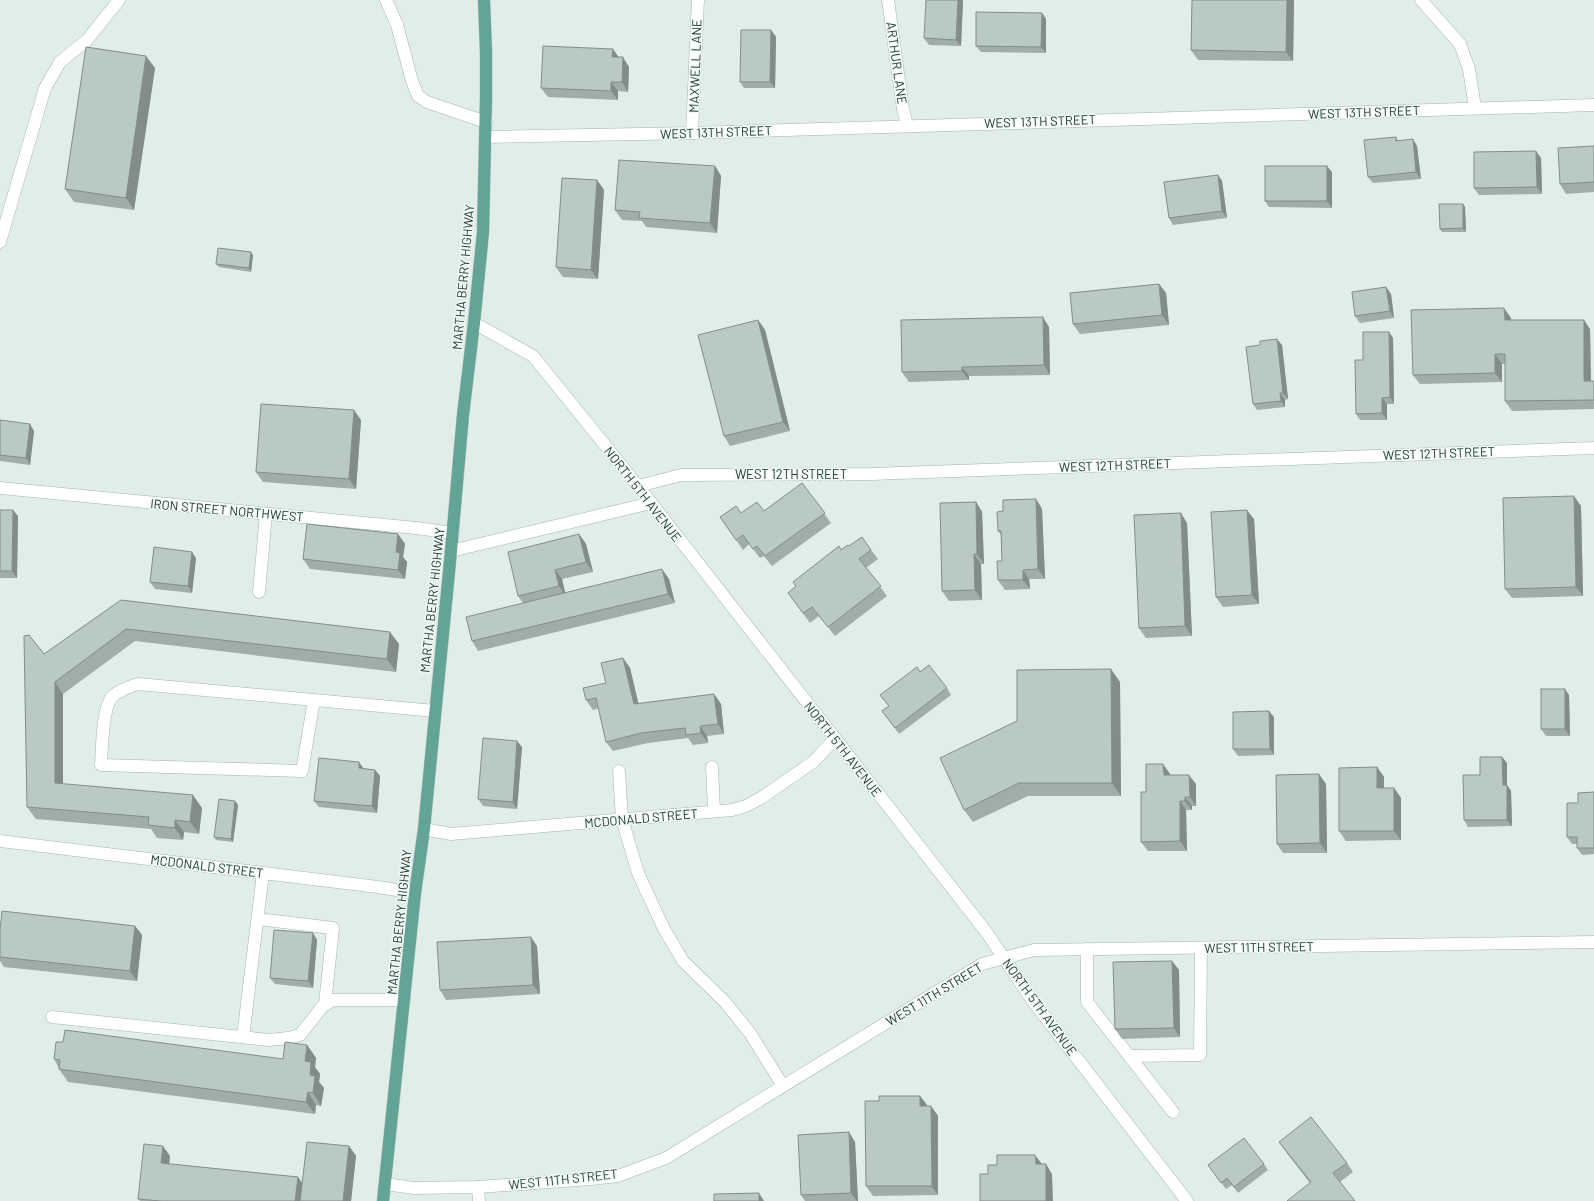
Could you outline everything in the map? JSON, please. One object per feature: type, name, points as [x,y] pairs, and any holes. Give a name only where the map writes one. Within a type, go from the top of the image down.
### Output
[{"type":"main road","name":"MARTHA BERRY HIGHWAY","points":[[383,1201],[415,893],[424,829],[463,415],[483,232],[486,137],[486,52],[484,0]]},
{"type":"street","points":[[0,242],[44,88],[60,62],[88,40],[119,0]]},
{"type":"street","points":[[386,0],[397,25],[412,81],[418,96],[427,102],[486,122]]},
{"type":"street","name":"MAXWELL LANE","points":[[692,133],[698,0]]},
{"type":"street","name":"ARTHUR LANE","points":[[888,0],[903,109],[907,125]]},
{"type":"street","points":[[1421,0],[1460,44],[1470,69],[1475,108]]},
{"type":"street","name":"WEST 13TH STREET","points":[[486,137],[692,133],[1594,104]]},
{"type":"street","name":"NORTH 5TH AVENUE","points":[[474,323],[533,356],[638,486],[987,934],[1032,1000],[1187,1201]]},
{"type":"street","name":"WEST 12TH STREET","points":[[638,486],[681,475],[871,474],[1594,448]]},
{"type":"street","name":"IRON STREET NORTHWEST","points":[[0,488],[453,533]]},
{"type":"street","points":[[451,551],[651,504]]},
{"type":"street","points":[[259,592],[266,514]]},
{"type":"street","points":[[314,700],[302,771],[101,764],[106,712],[112,697],[125,688],[138,684],[314,700],[435,711]]},
{"type":"street","name":"MCDONALD STREET","points":[[424,829],[451,834],[732,810],[746,806],[760,798],[813,762],[835,740]]},
{"type":"street","points":[[712,767],[714,811]]},
{"type":"street","points":[[619,771],[622,819],[638,873],[663,927],[683,961],[725,1002],[750,1033],[783,1086]]},
{"type":"street","name":"MCDONALD STREET","points":[[0,841],[415,893]]},
{"type":"street","points":[[243,1037],[263,873]]},
{"type":"street","points":[[258,919],[333,928],[325,1004]]},
{"type":"street","name":"WEST 11TH STREET","points":[[385,1184],[414,1188],[478,1187],[618,1176],[666,1158],[982,964],[1034,950],[1594,942]]},
{"type":"street","points":[[1130,1056],[1200,1055],[1201,948]]},
{"type":"street","points":[[1087,949],[1087,1002],[1173,1112]]},
{"type":"street","points":[[52,1017],[269,1040],[300,1035],[325,1004],[333,1000],[404,1000]]},
{"type":"street","points":[[478,1187],[479,1201]]},
{"type":"building","points":[[926,0],[958,0],[956,40],[924,38]]},
{"type":"building","points":[[1192,0],[1287,0],[1286,52],[1191,50]]},
{"type":"building","points":[[976,12],[1042,13],[1041,47],[976,46]]},
{"type":"building","points":[[741,30],[771,30],[770,82],[740,82]]},
{"type":"building","points":[[543,46],[613,49],[612,57],[623,57],[622,82],[611,82],[611,91],[541,88]]},
{"type":"building","points":[[86,47],[146,56],[126,198],[65,189]]},
{"type":"building","points":[[1396,137],[1396,141],[1413,139],[1416,172],[1368,177],[1364,140]]},
{"type":"building","points":[[1594,146],[1594,182],[1560,184],[1558,148]]},
{"type":"building","points":[[1536,151],[1537,187],[1474,188],[1474,152]]},
{"type":"building","points":[[619,160],[715,166],[710,223],[639,218],[640,212],[615,210]]},
{"type":"building","points":[[1265,166],[1327,166],[1327,201],[1265,201]]},
{"type":"building","points":[[1218,175],[1222,211],[1169,218],[1164,182]]},
{"type":"building","points":[[562,178],[597,180],[591,270],[556,267]]},
{"type":"building","points":[[1439,204],[1463,204],[1463,228],[1440,229]]},
{"type":"building","points":[[218,248],[251,252],[249,268],[216,264]]},
{"type":"building","points":[[1159,284],[1162,315],[1073,324],[1070,293]]},
{"type":"building","points":[[1386,287],[1390,311],[1355,316],[1352,292]]},
{"type":"building","points":[[1504,308],[1505,320],[1584,320],[1584,381],[1594,381],[1594,400],[1505,401],[1505,354],[1495,354],[1495,373],[1413,375],[1411,310]]},
{"type":"building","points":[[1043,317],[1044,365],[962,367],[962,371],[902,372],[901,320]]},
{"type":"building","points":[[758,320],[783,422],[724,436],[698,335]]},
{"type":"building","points":[[1363,332],[1389,332],[1390,397],[1382,398],[1382,413],[1356,414],[1355,360],[1363,360]]},
{"type":"building","points":[[1277,339],[1283,393],[1280,393],[1281,401],[1253,404],[1246,347],[1260,345],[1260,341]]},
{"type":"building","points":[[261,404],[354,410],[349,479],[256,472]]},
{"type":"building","points":[[0,420],[30,424],[26,458],[0,455]]},
{"type":"building","points":[[802,483],[825,513],[765,556],[757,546],[753,549],[743,535],[736,540],[720,517],[736,506],[741,513],[757,502],[764,511]]},
{"type":"building","points":[[1574,496],[1576,587],[1505,589],[1503,498]]},
{"type":"building","points":[[1036,499],[1038,569],[1023,570],[1023,580],[998,580],[997,561],[1002,561],[1001,531],[998,531],[997,512],[1003,511],[1003,500]]},
{"type":"building","points":[[976,502],[977,554],[974,554],[975,590],[942,591],[940,503]]},
{"type":"building","points":[[0,510],[13,510],[12,571],[0,571]]},
{"type":"building","points":[[1247,510],[1252,595],[1216,597],[1211,512]]},
{"type":"building","points":[[1181,513],[1185,626],[1139,628],[1134,515]]},
{"type":"building","points":[[307,524],[398,534],[396,552],[400,553],[398,570],[303,559]]},
{"type":"building","points":[[579,534],[586,562],[555,570],[559,586],[518,596],[508,552]]},
{"type":"building","points":[[862,537],[871,550],[859,559],[881,586],[828,627],[812,607],[803,613],[788,593],[796,586],[793,582],[839,546],[841,550]]},
{"type":"building","points":[[154,547],[192,552],[188,586],[150,582]]},
{"type":"building","points":[[662,569],[668,594],[472,641],[466,617]]},
{"type":"building","points":[[121,600],[390,632],[387,659],[126,629],[55,682],[55,783],[193,795],[190,822],[175,820],[175,828],[148,825],[149,817],[27,807],[24,636],[29,635],[44,654]]},
{"type":"building","points":[[623,658],[634,704],[714,694],[718,724],[700,726],[701,733],[686,735],[685,728],[641,733],[606,742],[596,698],[586,700],[583,688],[606,683],[601,663]]},
{"type":"building","points":[[929,665],[947,688],[895,728],[882,711],[889,706],[880,695],[917,667],[920,672]]},
{"type":"building","points":[[1111,669],[1112,783],[1019,783],[964,810],[940,758],[1017,721],[1017,670]]},
{"type":"building","points":[[1541,689],[1565,689],[1565,729],[1541,729]]},
{"type":"building","points":[[1269,711],[1270,749],[1233,749],[1233,712]]},
{"type":"building","points":[[483,738],[517,741],[513,802],[478,799]]},
{"type":"building","points":[[1480,757],[1502,757],[1503,785],[1507,785],[1507,820],[1464,820],[1463,775],[1480,775]]},
{"type":"building","points":[[319,758],[359,762],[359,768],[375,770],[372,806],[314,801]]},
{"type":"building","points":[[1146,764],[1163,764],[1164,775],[1189,775],[1190,797],[1185,797],[1185,801],[1180,801],[1180,841],[1141,842],[1141,792],[1146,792]]},
{"type":"building","points":[[1377,767],[1377,788],[1394,788],[1394,831],[1339,831],[1339,768]]},
{"type":"building","points":[[1319,774],[1320,843],[1277,844],[1276,775]]},
{"type":"building","points":[[1594,792],[1594,848],[1577,848],[1577,837],[1567,837],[1567,803],[1578,803],[1578,793]]},
{"type":"building","points":[[219,799],[235,801],[231,839],[214,837]]},
{"type":"building","points":[[2,911],[135,926],[130,971],[0,957]]},
{"type":"building","points":[[274,930],[313,933],[308,981],[270,978]]},
{"type":"building","points":[[531,937],[533,985],[440,990],[437,942]]},
{"type":"building","points":[[1172,961],[1174,1028],[1115,1029],[1113,962]]},
{"type":"building","points":[[65,1030],[283,1059],[285,1042],[307,1045],[305,1061],[311,1062],[310,1075],[315,1076],[313,1093],[308,1092],[306,1102],[59,1069],[60,1060],[54,1059],[56,1042],[63,1042]]},
{"type":"building","points":[[879,1096],[920,1096],[920,1106],[931,1106],[932,1186],[866,1186],[865,1101],[879,1101]]},
{"type":"building","points":[[1311,1117],[1347,1163],[1333,1173],[1355,1201],[1287,1201],[1311,1182],[1279,1142]]},
{"type":"building","points":[[849,1132],[851,1193],[801,1195],[798,1135]]},
{"type":"building","points":[[1244,1138],[1264,1164],[1234,1187],[1227,1178],[1221,1183],[1208,1165]]},
{"type":"building","points":[[307,1142],[349,1146],[343,1201],[300,1201]]},
{"type":"building","points":[[144,1144],[163,1146],[161,1163],[298,1177],[295,1201],[161,1201],[138,1199]]},
{"type":"building","points":[[997,1155],[1035,1155],[1036,1164],[1046,1164],[1046,1201],[980,1201],[980,1174],[988,1174],[988,1165],[997,1165]]},
{"type":"building","points":[[759,1193],[759,1201],[714,1201],[714,1194]]}]
